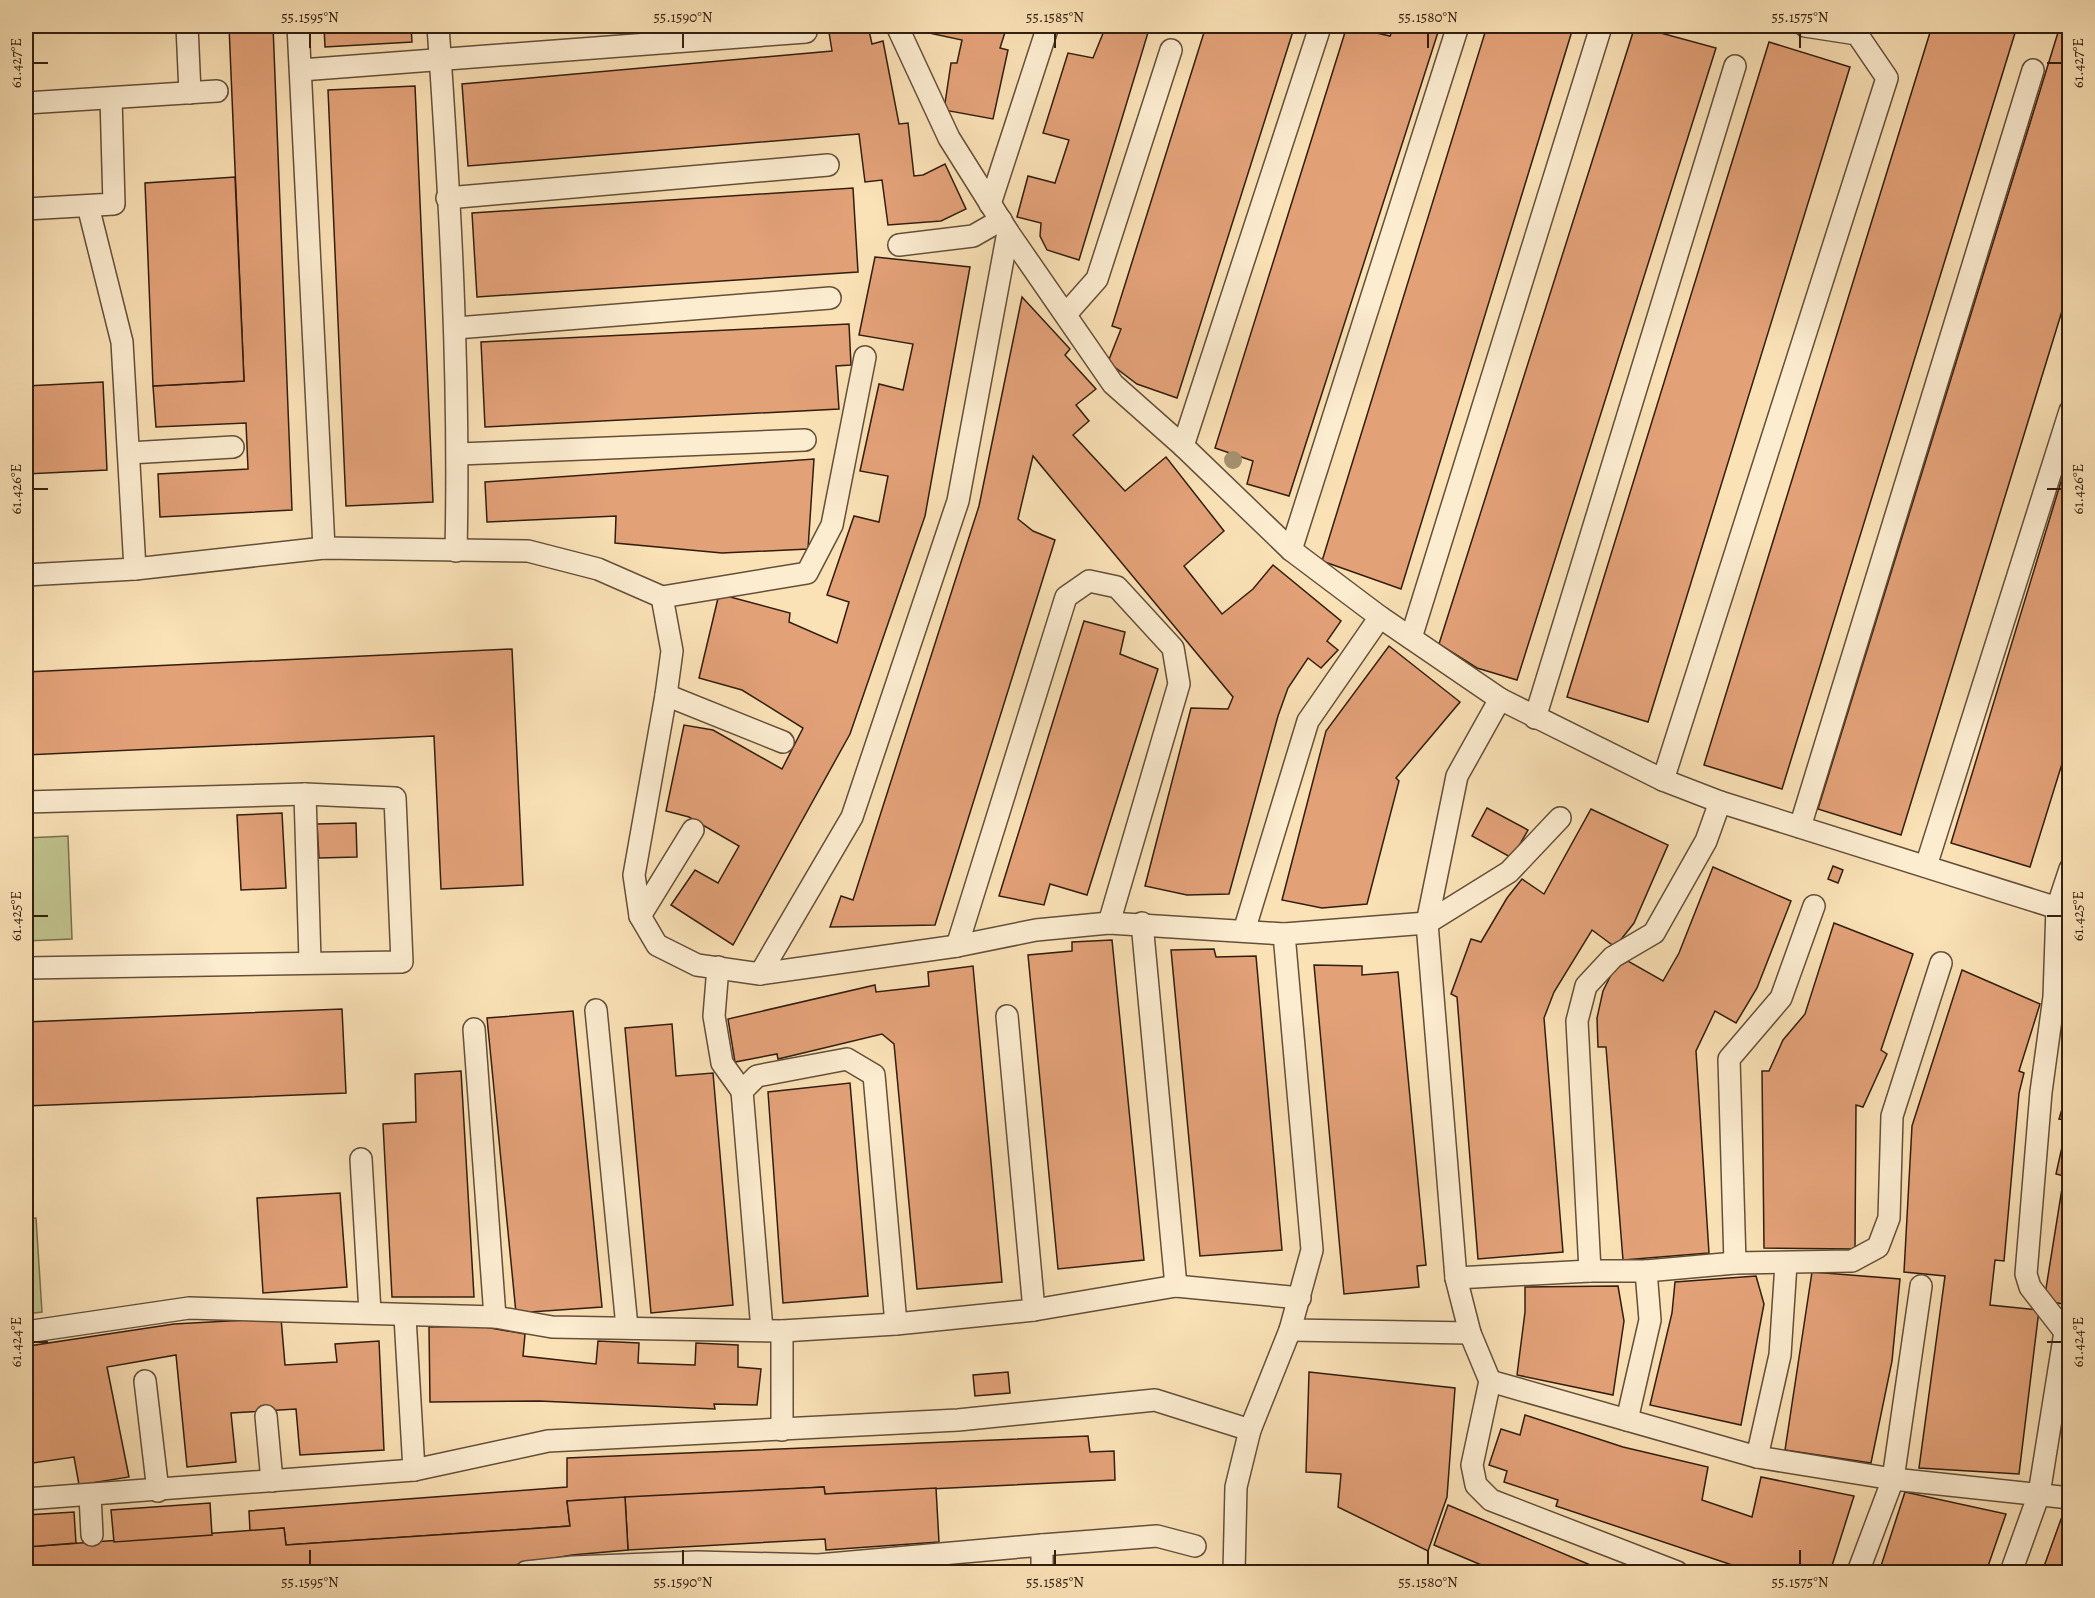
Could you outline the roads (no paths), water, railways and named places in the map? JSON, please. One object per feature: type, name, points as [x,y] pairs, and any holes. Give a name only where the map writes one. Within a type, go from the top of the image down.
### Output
[{"type":"lane","points":[[187,26],[190,93]]},
{"type":"lane","points":[[298,26],[324,548]]},
{"type":"lane","points":[[438,26],[456,328],[459,454],[456,551]]},
{"type":"lane","points":[[897,26],[950,138],[1000,219],[1113,384],[1183,446],[1291,550],[1380,617],[1500,699],[1663,780],[1720,802],[2063,910]]},
{"type":"lane","points":[[760,974],[852,817],[958,501],[1000,219],[1049,26]]},
{"type":"lane","points":[[1663,780],[1887,78],[1862,30],[1805,26]]},
{"type":"lane","points":[[1183,446],[1320,27]]},
{"type":"lane","points":[[1291,550],[1457,29]]},
{"type":"lane","points":[[1411,638],[1600,30]]},
{"type":"lane","points":[[301,70],[806,32]]},
{"type":"lane","points":[[1066,314],[1097,279],[1171,50]]},
{"type":"lane","points":[[1535,718],[1735,66]]},
{"type":"lane","points":[[1800,826],[2032,70]]},
{"type":"lane","points":[[26,103],[217,91]]},
{"type":"lane","points":[[26,209],[114,204],[111,98]]},
{"type":"lane","points":[[447,198],[828,165]]},
{"type":"lane","points":[[88,206],[122,342],[135,569]]},
{"type":"lane","points":[[899,245],[973,236],[1000,219]]},
{"type":"lane","points":[[456,328],[830,298]]},
{"type":"lane","points":[[26,575],[135,569],[266,552],[324,548],[528,551],[598,568],[662,597],[807,573],[832,525],[865,357]]},
{"type":"lane","points":[[1926,866],[2070,411]]},
{"type":"lane","points":[[459,454],[805,440]]},
{"type":"lane","points":[[129,453],[233,447]]},
{"type":"lane","points":[[957,946],[1066,597],[1089,581],[1117,587],[1173,648],[1179,684],[1109,922]]},
{"type":"lane","points":[[662,597],[672,651],[634,875],[640,916],[657,945],[697,965],[760,974],[957,946],[1036,930],[1109,922],[1284,934],[1427,922],[1509,872],[1560,818]]},
{"type":"lane","points":[[1244,931],[1308,721],[1380,617]]},
{"type":"lane","points":[[666,695],[783,742]]},
{"type":"lane","points":[[1500,699],[1458,776],[1427,922],[1456,1278],[1470,1333],[1490,1381],[1472,1466],[1476,1485],[1491,1500],[1677,1572]]},
{"type":"lane","points":[[26,802],[305,794],[395,798],[402,962],[310,961],[26,968]]},
{"type":"lane","points":[[305,794],[310,961]]},
{"type":"lane","points":[[1590,1270],[1577,1021],[1586,986],[1613,957],[1654,933],[1706,841],[1720,802]]},
{"type":"lane","points":[[640,916],[693,830]]},
{"type":"lane","points":[[2011,1572],[2038,1494],[2067,1331],[2030,1287],[2026,1274],[2042,1092],[2063,910],[2070,869]]},
{"type":"lane","points":[[1735,1263],[1729,1059],[1781,998],[1814,906]]},
{"type":"lane","points":[[1142,923],[1176,1286]]},
{"type":"lane","points":[[1234,1572],[1236,1487],[1250,1430],[1290,1330],[1312,1250],[1284,934]]},
{"type":"lane","points":[[1456,1278],[1590,1270],[1646,1270],[1735,1263],[1786,1264],[1852,1261],[1878,1248],[1889,1218],[1892,1116],[1941,963]]},
{"type":"lane","points":[[718,967],[714,1016],[722,1063],[742,1091],[782,1430]]},
{"type":"lane","points":[[596,1010],[627,1327]]},
{"type":"lane","points":[[1007,1016],[1034,1310]]},
{"type":"lane","points":[[474,1029],[495,1317]]},
{"type":"lane","points":[[742,1091],[757,1076],[848,1059],[873,1075],[896,1324]]},
{"type":"lane","points":[[361,1159],[370,1312]]},
{"type":"lane","points":[[1757,1457],[1780,1354],[1786,1264]]},
{"type":"lane","points":[[1627,1420],[1650,1320],[1646,1270]]},
{"type":"lane","points":[[26,1332],[189,1308],[370,1312],[405,1317],[495,1317],[552,1327],[772,1330],[896,1324],[1034,1310],[1176,1286],[1300,1298]]},
{"type":"lane","points":[[1858,1572],[1893,1479],[1921,1286]]},
{"type":"lane","points":[[405,1317],[414,1470]]},
{"type":"lane","points":[[1290,1330],[1470,1333]]},
{"type":"lane","points":[[145,1381],[158,1491]]},
{"type":"lane","points":[[1490,1381],[1757,1457],[1893,1479],[2070,1498]]},
{"type":"lane","points":[[26,1499],[158,1491],[414,1470],[548,1441],[958,1420],[1155,1400],[1250,1430]]},
{"type":"lane","points":[[266,1416],[272,1481]]},
{"type":"lane","points":[[90,1495],[92,1534]]},
{"type":"lane","points":[[526,1572],[573,1567],[697,1562],[818,1565],[1156,1536],[1195,1546]]},
{"type":"lane","points":[[1042,1545],[1042,1572]]}]
